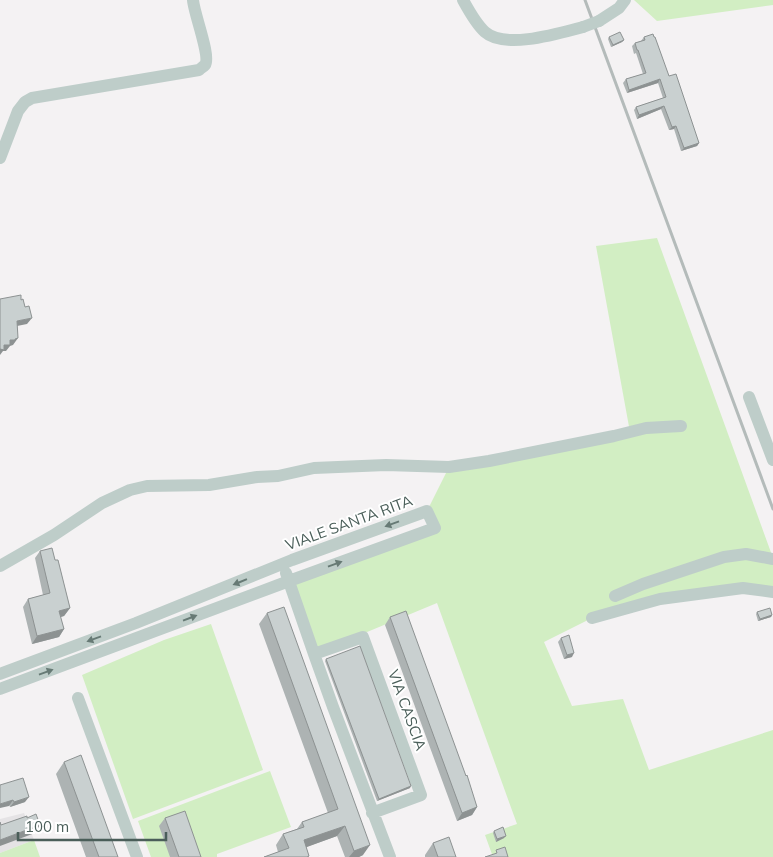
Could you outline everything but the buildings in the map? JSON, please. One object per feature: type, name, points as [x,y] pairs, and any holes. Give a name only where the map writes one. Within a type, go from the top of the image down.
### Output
[{"type":"street","points":[[0,158],[18,111],[25,102],[32,98],[199,70],[205,65],[207,58],[196,19],[193,0]]},
{"type":"street","points":[[463,0],[486,34],[508,40],[537,39],[584,27],[599,21],[619,8],[625,0]]},
{"type":"street","points":[[750,397],[773,460]]},
{"type":"street","points":[[0,566],[54,535],[102,503],[130,490],[147,486],[209,485],[257,477],[278,476],[314,468],[386,465],[449,467],[490,461],[646,428],[681,426]]},
{"type":"street","name":"VIALE SANTA RITA","points":[[0,674],[138,622],[283,564],[427,511],[434,528],[289,580],[0,689]]},
{"type":"street","points":[[615,596],[643,584],[724,557],[746,554],[773,558]]},
{"type":"street","points":[[283,564],[372,813],[390,857]]},
{"type":"street","points":[[592,618],[660,599],[742,588],[773,592]]},
{"type":"street","points":[[138,622],[142,636]]},
{"type":"street","name":"VIA CASCIA","points":[[314,654],[363,638],[421,795],[372,813]]},
{"type":"street","points":[[78,698],[137,857]]},
{"type":"shaded area","points":[[24,813],[34,840],[0,853],[0,819]]},
{"type":"green space","points":[[634,0],[773,0],[773,5],[657,21]]},
{"type":"green space","points":[[657,238],[773,558],[773,592],[743,588],[592,618],[544,642],[572,706],[623,699],[649,770],[773,730],[773,857],[493,857],[485,835],[517,824],[437,603],[314,654],[289,581],[434,529],[427,511],[449,467],[630,432],[596,246]]},
{"type":"green space","points":[[211,624],[263,770],[133,819],[82,675],[164,640]]},
{"type":"green space","points":[[270,771],[291,827],[217,854],[217,857],[151,857],[138,821]]},
{"type":"green space","points":[[34,840],[40,857],[0,857],[0,853]]},
{"type":"railway","points":[[585,0],[773,509]]}]
